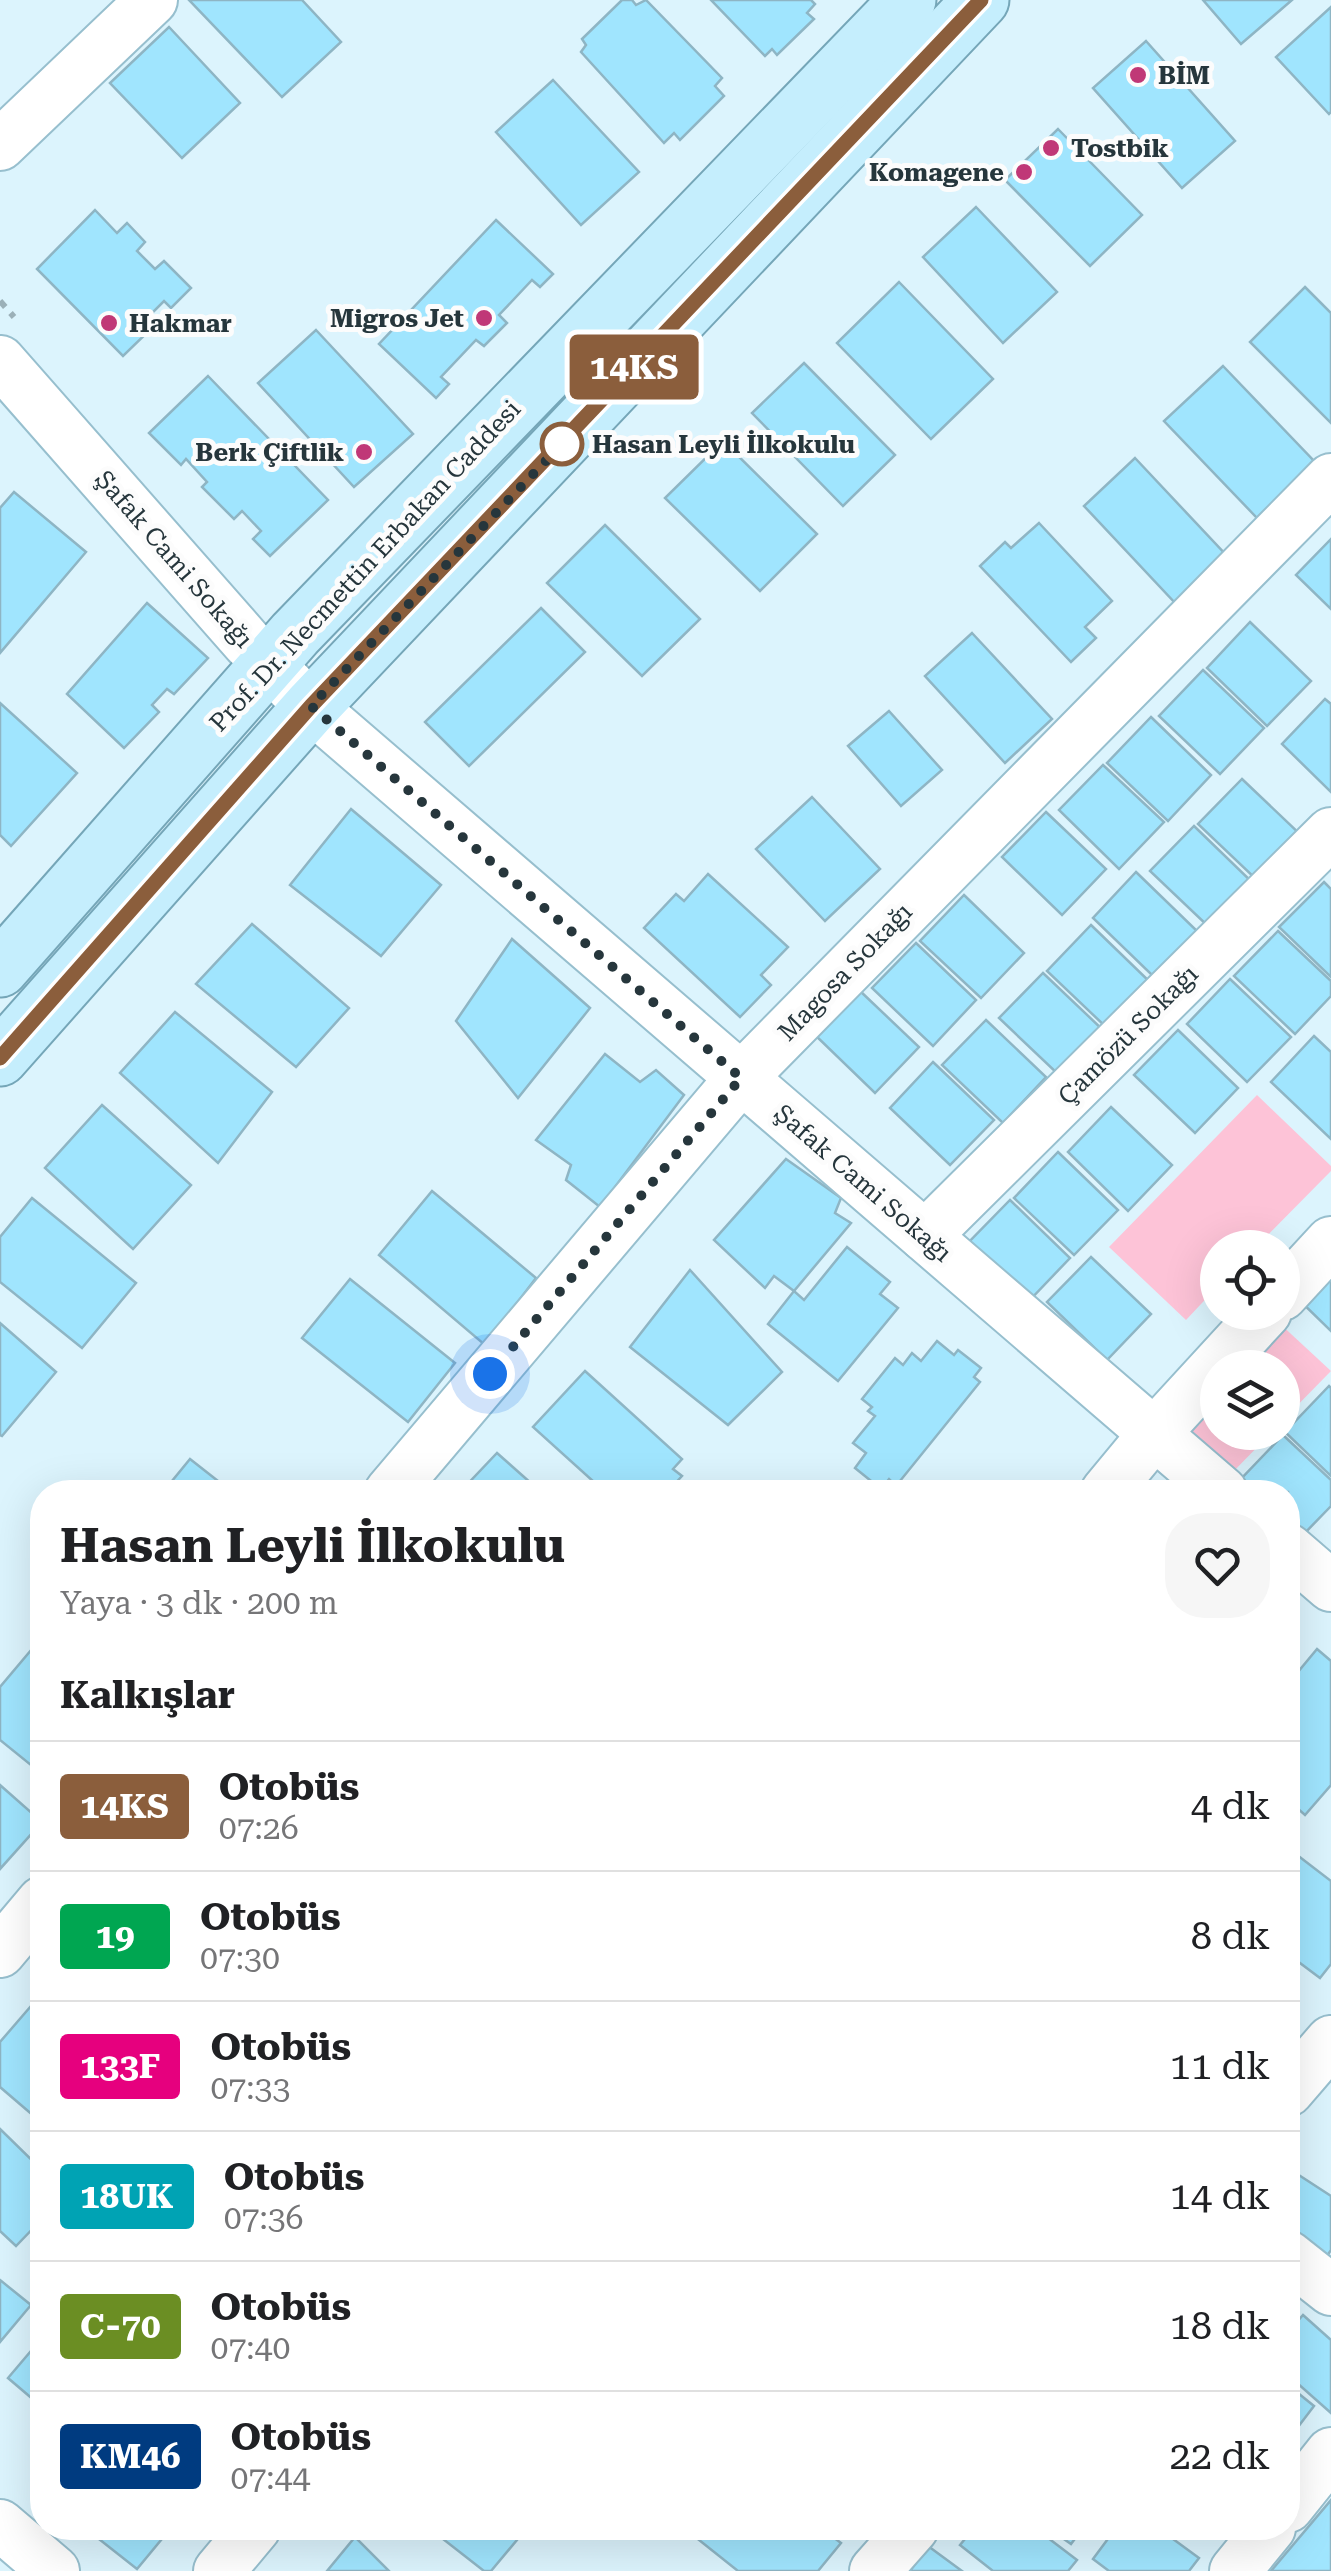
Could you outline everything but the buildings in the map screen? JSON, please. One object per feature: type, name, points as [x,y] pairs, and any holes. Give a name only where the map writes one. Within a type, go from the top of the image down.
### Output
[{"type":"main road","name":"Prof. Dr. Necmettin Erbakan Caddesi","points":[[0,969],[268,665],[908,0]]},
{"type":"main road","points":[[0,1058],[311,706],[981,0]]},
{"type":"street","points":[[0,145],[152,0]]},
{"type":"street","name":"Şafak Cami Sokağı","points":[[0,361],[268,665],[311,706],[1208,1480]]},
{"type":"street","name":"Magosa Sokağı","points":[[400,1480],[741,1078],[1331,479]]},
{"type":"street","name":"Çamözü Sokağı","points":[[924,1236],[1331,833]]},
{"type":"street","points":[[1300,1276],[1331,1242]]},
{"type":"street","points":[[1116,1480],[1249,1330]]},
{"type":"street","points":[[0,1952],[30,1916]]},
{"type":"street","points":[[1300,2077],[1331,2041]]},
{"type":"street","points":[[1300,2265],[1331,2290]]},
{"type":"street","points":[[1300,2491],[1331,2453]]},
{"type":"street","points":[[0,2525],[54,2571]]},
{"type":"street","points":[[219,2571],[245,2540]]},
{"type":"street","points":[[876,2571],[903,2540]]},
{"type":"street","points":[[1235,2571],[1260,2540]]},
{"type":"shaded area","points":[[1257,1095],[1331,1166],[1331,1171],[1273,1230],[1200,1230],[1200,1305],[1186,1320],[1109,1247]]},
{"type":"shaded area","points":[[1269,1330],[1287,1330],[1331,1371],[1300,1403],[1300,1350],[1250,1350]]},
{"type":"shaded area","points":[[1200,1404],[1200,1450],[1254,1450],[1228,1477],[1177,1429]]},
{"type":"bus line","name":"14KS","points":[[0,1058],[311,706],[981,0]]},
{"type":"place","name":"BİM","points":[[1138,75]]},
{"type":"place","name":"Tostbik","points":[[1051,148]]},
{"type":"place","name":"Komagene","points":[[1024,172]]},
{"type":"place","name":"Migros Jet","points":[[484,318]]},
{"type":"place","name":"Hakmar","points":[[109,323]]},
{"type":"place","name":"Hasan Leyli İlkokulu","points":[[562,444]]},
{"type":"place","name":"Berk Çiftlik","points":[[364,452]]},
{"type":"route","points":[[490,1374],[741,1078],[311,706],[562,444]]}]
